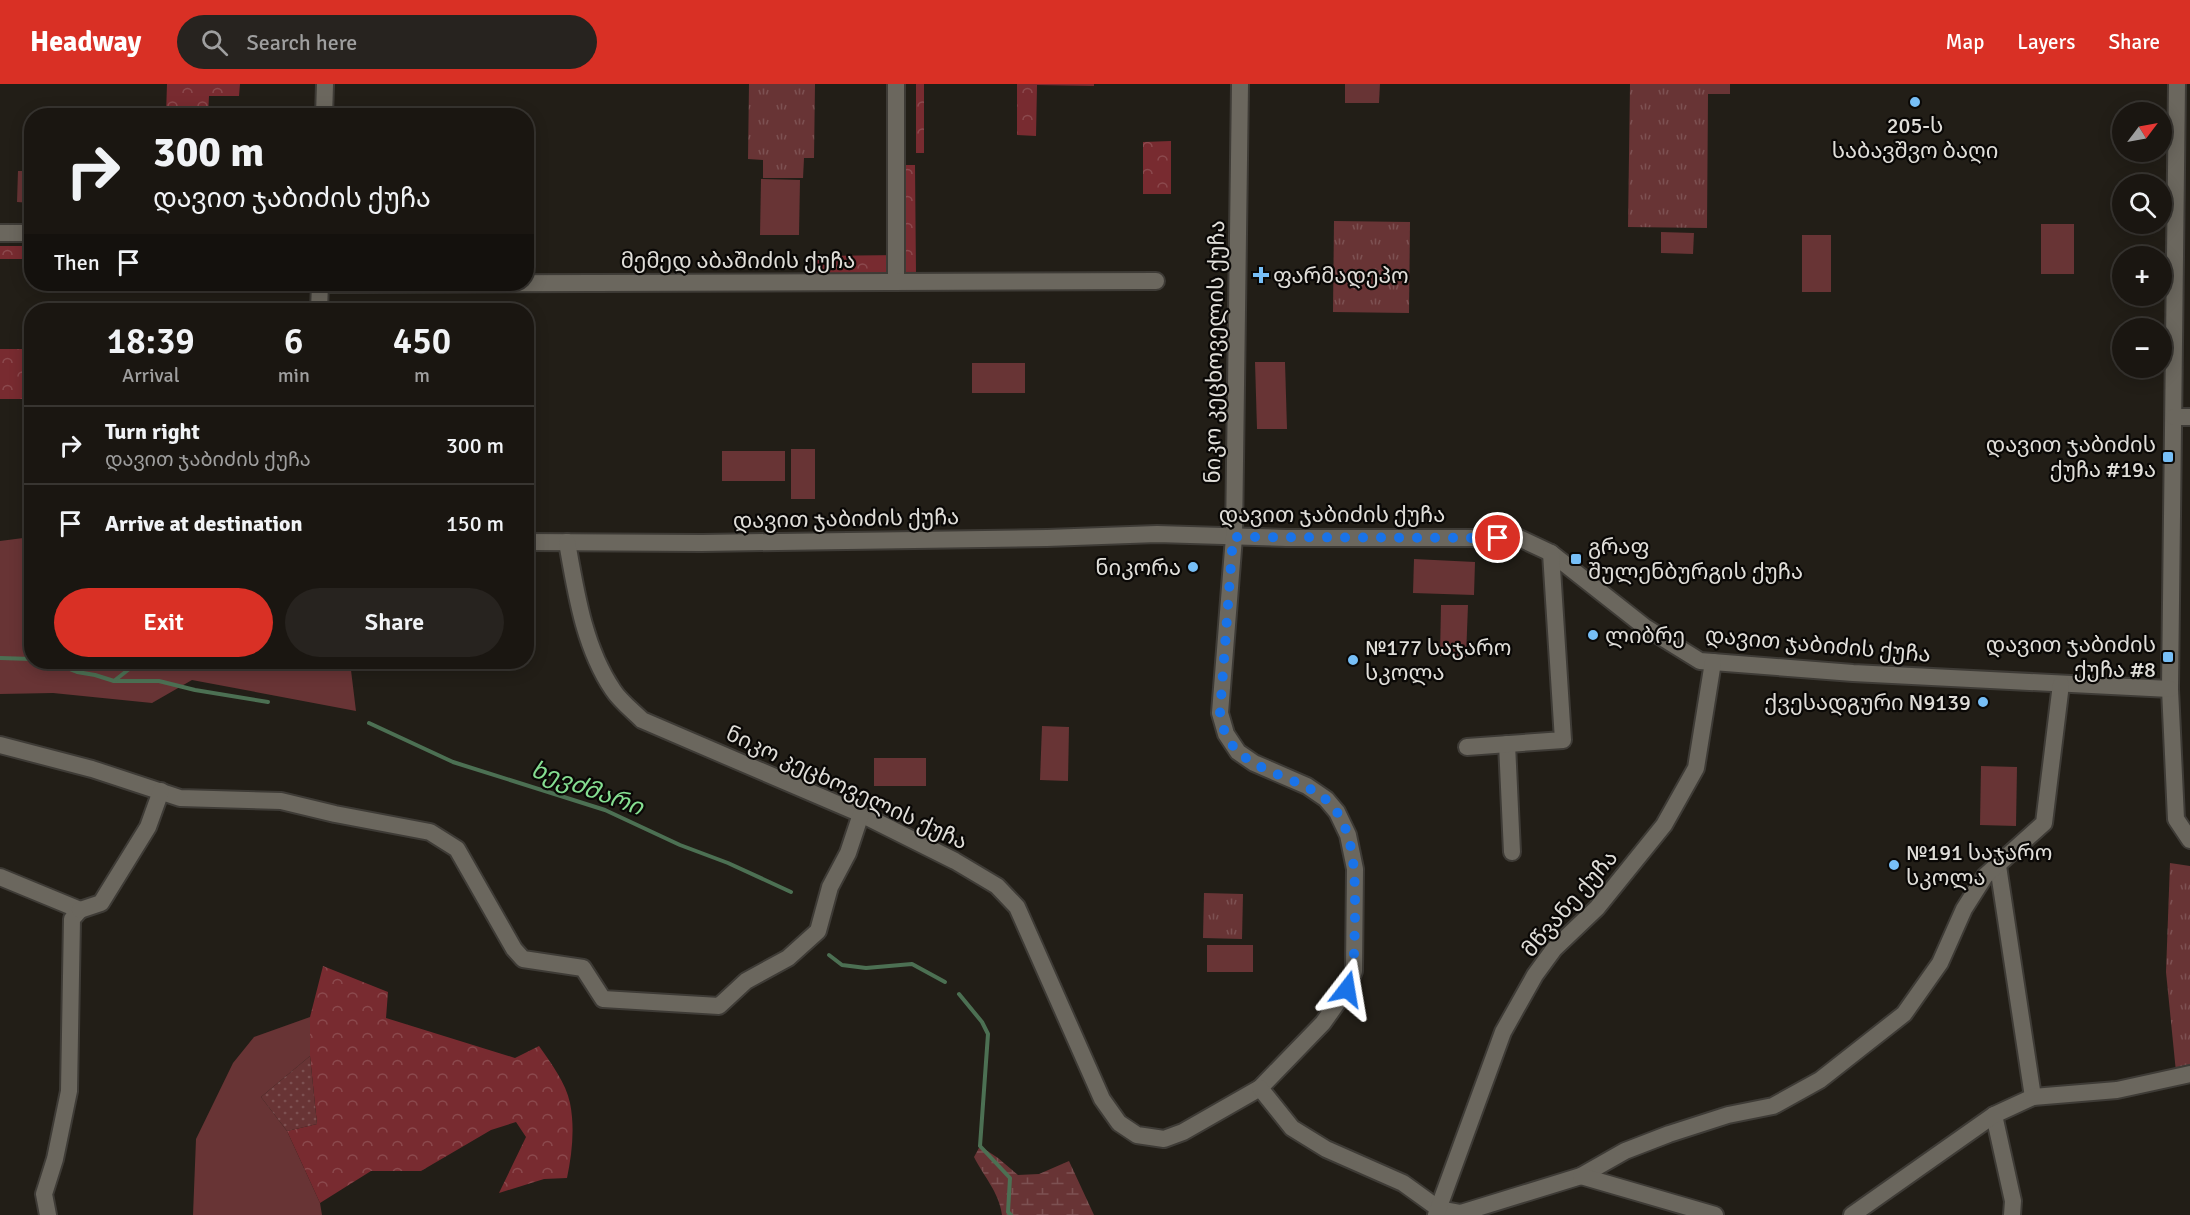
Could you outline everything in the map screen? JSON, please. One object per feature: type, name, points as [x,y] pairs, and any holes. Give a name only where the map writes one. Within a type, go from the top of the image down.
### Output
[{"type":"street","points":[[324,108],[325,84]]},
{"type":"street","points":[[896,84],[896,282]]},
{"type":"street","name":"ნიკო კეცხოველის ქუჩა","points":[[567,542],[576,596],[596,659],[614,692],[642,720],[861,814],[955,861],[997,886],[1017,907],[1102,1099],[1119,1123],[1137,1136],[1164,1139],[1183,1132],[1260,1088],[1323,1023],[1347,989],[1354,970],[1355,869],[1348,835],[1337,813],[1326,799],[1307,786],[1254,763],[1238,752],[1226,735],[1220,713],[1233,537],[1240,84]]},
{"type":"street","points":[[2177,84],[2182,417],[2170,689],[2176,819],[2189,837]]},
{"type":"street","points":[[0,233],[24,233]]},
{"type":"street","name":"მემედ აბაშიძის ქუჩა","points":[[534,283],[1156,281]]},
{"type":"street","name":"დავით ჯაბიძის ქუჩა","points":[[534,542],[960,540],[1157,534],[1233,537],[1519,538],[1551,553],[1645,627],[1700,661],[1853,673],[2170,689]]},
{"type":"street","points":[[1467,747],[1563,740],[1551,553]]},
{"type":"street","name":"მწვანე ქუჩა","points":[[1437,1212],[1503,1032],[1535,975],[1554,949],[1597,908],[1664,825],[1696,768],[1713,662]]},
{"type":"street","points":[[1260,1088],[1292,1128],[1326,1149],[1403,1183],[1437,1212],[1461,1213],[1581,1176],[1625,1151],[1669,1134],[1728,1115],[1773,1106],[1820,1080],[1904,1014],[1940,963],[1969,901],[1985,876],[2044,823],[2061,684]]},
{"type":"street","points":[[1507,744],[1512,852]]},
{"type":"street","points":[[0,745],[92,769],[180,798],[281,801],[430,832],[457,849],[514,949],[523,959],[583,968],[603,999],[719,1006],[746,981],[788,958],[818,931],[830,886],[848,853],[861,814]]},
{"type":"street","points":[[48,1215],[44,1194],[55,1159],[69,1091],[72,919],[80,910],[100,903],[148,827],[161,791]]},
{"type":"street","points":[[1998,866],[2033,1097]]},
{"type":"street","points":[[0,877],[80,910]]},
{"type":"street","points":[[1852,1215],[1994,1115],[2033,1097],[2117,1090],[2190,1074]]},
{"type":"street","points":[[1994,1115],[2013,1201],[2012,1215]]},
{"type":"street","points":[[1581,1176],[1715,1215]]},
{"type":"green space","points":[[167,84],[240,84],[239,96],[209,96],[208,108],[166,108]]},
{"type":"green space","points":[[749,84],[815,84],[814,158],[804,158],[803,178],[763,178],[763,160],[748,159]]},
{"type":"green space","points":[[916,84],[924,84],[924,153],[916,153]]},
{"type":"green space","points":[[1017,84],[1094,84],[1094,86],[1037,85],[1036,136],[1017,135]]},
{"type":"green space","points":[[1345,84],[1380,84],[1379,103],[1345,103]]},
{"type":"green space","points":[[1630,84],[1730,84],[1730,94],[1708,94],[1707,228],[1628,227]]},
{"type":"green space","points":[[1171,141],[1171,194],[1143,194],[1143,142]]},
{"type":"green space","points":[[901,165],[915,165],[916,275],[814,276],[813,256],[902,255]]},
{"type":"green space","points":[[18,171],[24,171],[24,202],[17,202]]},
{"type":"green space","points":[[761,179],[800,180],[799,235],[760,235]]},
{"type":"green space","points":[[1334,221],[1410,222],[1409,313],[1333,312]]},
{"type":"green space","points":[[2041,224],[2074,224],[2074,274],[2041,274]]},
{"type":"green space","points":[[1661,232],[1694,233],[1693,254],[1661,253]]},
{"type":"green space","points":[[1802,235],[1831,235],[1831,292],[1802,292]]},
{"type":"green space","points":[[0,246],[24,246],[24,259],[0,259]]},
{"type":"green space","points":[[0,349],[24,349],[24,399],[0,399]]},
{"type":"green space","points":[[1255,362],[1285,362],[1287,429],[1257,429]]},
{"type":"green space","points":[[972,363],[1025,363],[1025,393],[972,393]]},
{"type":"green space","points":[[791,449],[815,449],[815,499],[791,499]]},
{"type":"green space","points":[[722,451],[785,451],[785,481],[722,481]]},
{"type":"green space","points":[[24,538],[24,669],[351,669],[356,711],[192,680],[152,703],[53,693],[0,694],[0,541]]},
{"type":"green space","points":[[1414,559],[1475,562],[1474,595],[1413,593]]},
{"type":"green space","points":[[1441,605],[1468,605],[1466,657],[1440,656]]},
{"type":"green space","points":[[1042,726],[1069,727],[1068,781],[1040,780]]},
{"type":"green space","points":[[874,758],[926,758],[926,786],[874,786]]},
{"type":"green space","points":[[1981,766],[2017,767],[2016,826],[1980,825]]},
{"type":"green space","points":[[2170,863],[2190,866],[2190,1068],[2176,1072],[2166,972]]},
{"type":"green space","points":[[1204,893],[1243,894],[1242,939],[1203,938]]},
{"type":"green space","points":[[1207,945],[1253,945],[1253,972],[1207,972]]},
{"type":"green space","points":[[323,966],[388,992],[386,1018],[515,1058],[539,1046],[562,1081],[570,1103],[572,1141],[567,1178],[544,1179],[499,1193],[526,1137],[516,1122],[491,1130],[421,1171],[371,1171],[320,1203],[287,1131],[317,1124],[310,1056],[310,1017]]},
{"type":"green space","points":[[310,1017],[310,1056],[261,1097],[287,1131],[320,1203],[322,1215],[193,1215],[196,1139],[233,1063],[254,1037]]},
{"type":"green space","points":[[310,1056],[317,1124],[287,1131],[261,1097]]},
{"type":"green space","points":[[980,1146],[1018,1175],[1039,1174],[1069,1161],[1094,1215],[1002,1215],[994,1192],[974,1157]]},
{"type":"waterway","name":"ხევძმარი","points":[[0,658],[24,659]]},
{"type":"waterway","name":"ხევძმარი","points":[[70,669],[114,681],[159,681],[195,690],[268,702]]},
{"type":"waterway","points":[[114,681],[129,669]]},
{"type":"waterway","name":"ხევძმარი","points":[[369,723],[453,762],[605,810],[791,892]]},
{"type":"waterway","name":"ხევძმარი","points":[[829,955],[842,965],[866,968],[912,964],[945,982]]},
{"type":"waterway","name":"ხევძმარი","points":[[959,994],[982,1022],[988,1034],[980,1146],[1010,1178],[1008,1212],[1011,1215]]},
{"type":"place","name":"205-ს საბავშვო ბაღი","points":[[1915,102]]},
{"type":"place","name":"ფარმადეპო","points":[[1261,275]]},
{"type":"place","name":"დავით ჯაბიძის ქუჩა #19ა","points":[[2168,457]]},
{"type":"place","name":"გრაფ შულენბურგის ქუჩა","points":[[1576,559]]},
{"type":"place","name":"ნიკორა","points":[[1193,567]]},
{"type":"place","name":"ლიბრე","points":[[1593,635]]},
{"type":"place","name":"დავით ჯაბიძის ქუჩა #8","points":[[2168,657]]},
{"type":"place","name":"№177 საჯარო სკოლა","points":[[1353,660]]},
{"type":"place","name":"ქვესადგური N9139","points":[[1983,702]]},
{"type":"place","name":"№191 საჯარო სკოლა","points":[[1894,865]]},
{"type":"route","points":[[1347,989],[1354,970],[1355,869],[1348,835],[1337,813],[1326,799],[1307,786],[1254,763],[1238,752],[1226,735],[1220,713],[1231,591],[1233,537],[1498,538]]}]
